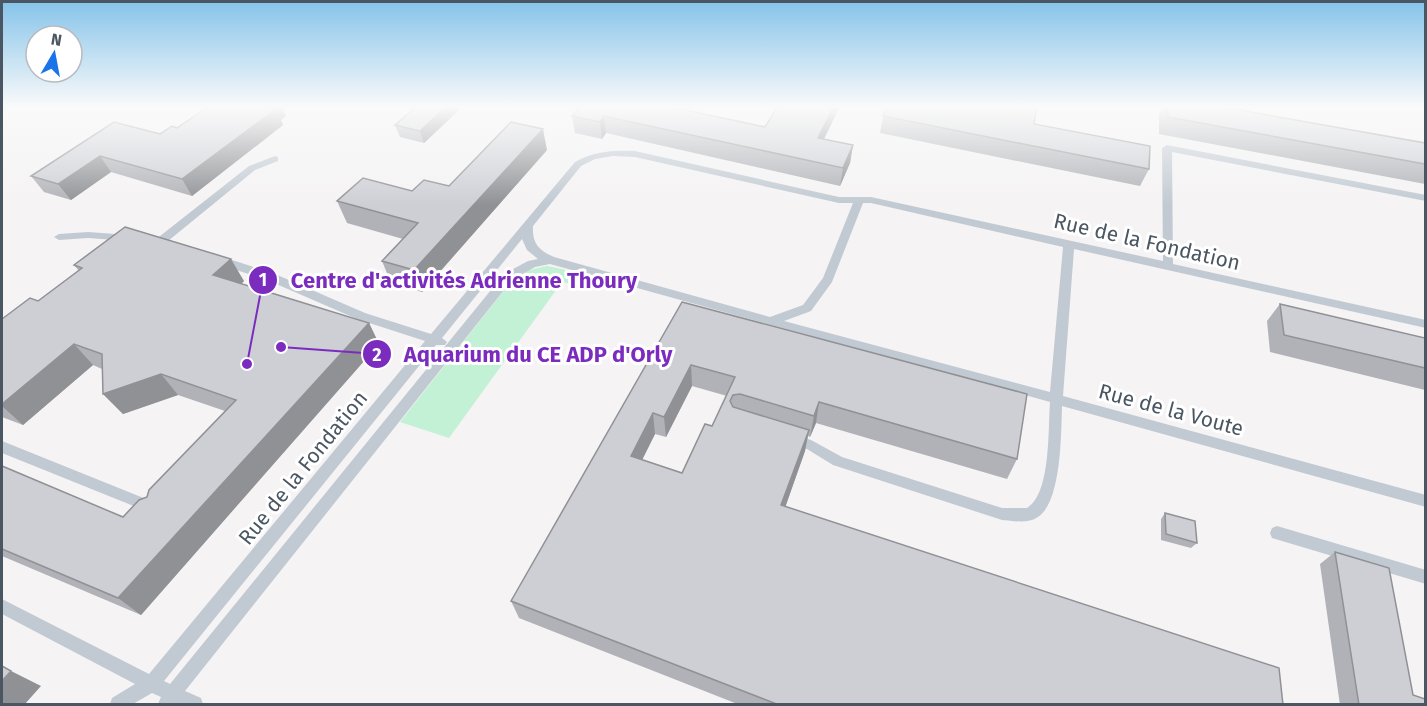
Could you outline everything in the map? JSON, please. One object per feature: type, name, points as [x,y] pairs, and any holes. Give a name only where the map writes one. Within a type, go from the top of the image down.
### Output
[{"type":"lane","points":[[1168,266],[1167,148],[1425,198]]},
{"type":"lane","name":"Rue de la Fondation","points":[[118,705],[151,684],[578,164],[586,159],[607,153],[635,154],[839,200],[871,200],[1425,324]]},
{"type":"lane","points":[[148,240],[252,168],[275,159]]},
{"type":"lane","points":[[528,226],[526,236],[533,252],[550,260],[770,321],[807,308],[828,279],[859,201]]},
{"type":"lane","points":[[59,237],[88,235],[148,240],[182,249]]},
{"type":"lane","points":[[780,435],[811,445],[838,461],[1002,514],[1016,516],[1034,513],[1043,503],[1049,487],[1069,244]]},
{"type":"lane","points":[[205,256],[272,276],[361,316],[452,346]]},
{"type":"lane","name":"Rue de la Fondation","points":[[169,699],[508,277],[532,264],[550,260]]},
{"type":"lane","name":"Rue de la Voute","points":[[770,321],[1425,501]]},
{"type":"lane","points":[[2,447],[160,511]]},
{"type":"lane","points":[[1276,533],[1425,577]]},
{"type":"lane","points":[[2,606],[151,684],[169,699],[195,705]]},
{"type":"green space","points":[[547,266],[576,272],[577,282],[572,284],[562,282],[449,438],[400,422],[513,279],[529,270]]},
{"type":"building","points":[[88,139],[236,139],[182,179],[100,156],[58,184],[31,176]]},
{"type":"building","points":[[495,139],[534,139],[414,270],[382,261],[418,223],[337,201],[363,178],[412,191],[424,180],[449,186]]},
{"type":"building","points":[[709,139],[823,139],[853,145],[843,168]]},
{"type":"building","points":[[998,139],[1113,139],[1150,146],[1149,169]]},
{"type":"building","points":[[1288,139],[1402,139],[1425,143],[1425,164]]},
{"type":"building","points":[[125,227],[231,259],[213,275],[369,323],[118,598],[2,549],[2,466],[123,517],[139,500],[147,497],[149,490],[236,400],[161,374],[103,394],[102,354],[74,344],[2,404],[2,319],[30,298],[38,301],[82,268],[74,265]]},
{"type":"building","points":[[682,302],[1027,394],[1017,459],[819,402],[814,416],[740,394],[733,395],[730,401],[733,407],[809,430],[781,505],[1279,668],[1283,705],[779,705],[511,601]],"holes":[[[691,365],[735,377],[712,426],[705,424],[682,473],[631,456],[653,413],[664,417]]]},
{"type":"building","points":[[1280,304],[1425,338],[1425,368],[1284,335]]},
{"type":"building","points":[[1165,513],[1195,521],[1197,543],[1166,534]]},
{"type":"building","points":[[1335,552],[1389,568],[1413,695],[1425,699],[1425,705],[1359,705]]},
{"type":"building","points":[[2,666],[11,671],[2,681]]},
{"type":"place","name":"Aquarium du CE ADP d'Orly","points":[[281,347]]},
{"type":"place","name":"Centre d'activités Adrienne Thoury","points":[[247,364]]}]
